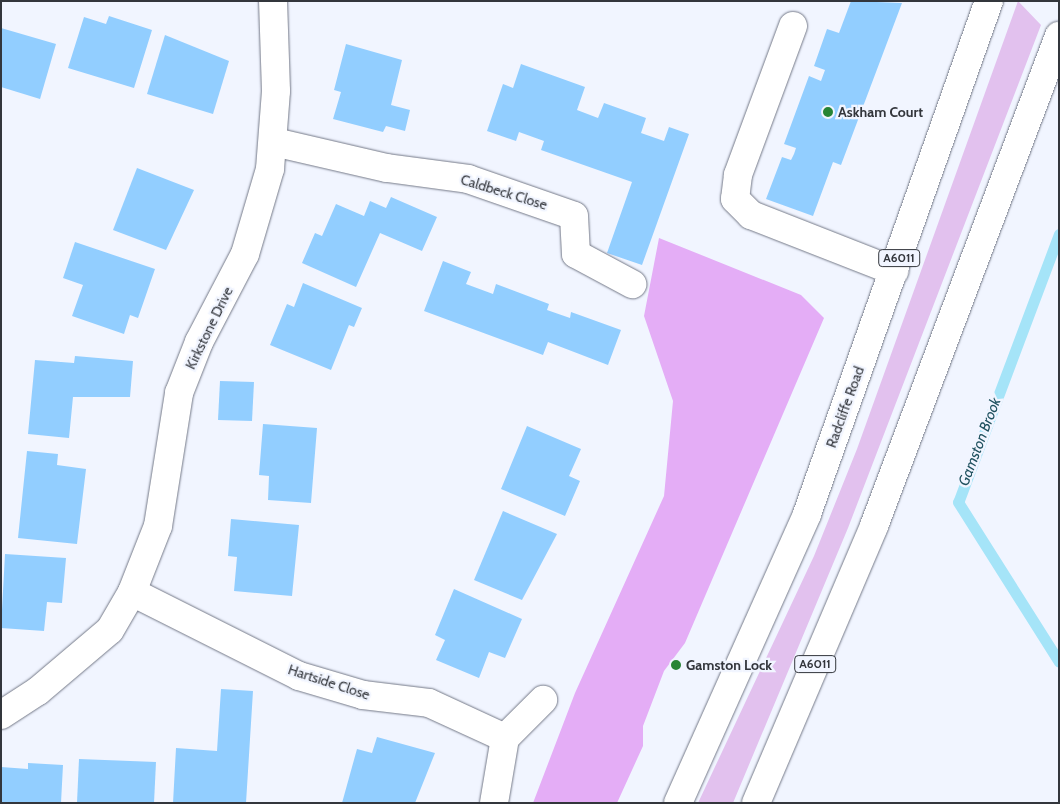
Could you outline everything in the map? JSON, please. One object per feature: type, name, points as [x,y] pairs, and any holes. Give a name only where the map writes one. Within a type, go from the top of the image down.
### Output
[{"type":"main road","name":"Kirkstone Drive","points":[[1,715],[86,653],[110,630],[132,592],[158,526],[179,393],[199,342],[245,254],[258,217],[274,142],[273,1]]},
{"type":"main road","name":"Radcliffe Road","points":[[678,803],[807,514],[990,1]]},
{"type":"main road","points":[[793,26],[738,175],[735,199],[751,215],[894,271]]},
{"type":"main road","name":"A6011","points":[[756,803],[874,526],[1059,36]]},
{"type":"main road","name":"Caldbeck Close","points":[[274,142],[387,168],[468,179],[574,216],[576,254],[632,284]]},
{"type":"main road","name":"Hartside Close","points":[[132,592],[299,676],[363,695],[430,703],[505,738]]},
{"type":"main road","points":[[494,803],[505,738],[543,700]]},
{"type":"shaded area","points":[[1018,1],[1041,25],[848,528],[733,803],[698,803],[814,556],[857,449]]},
{"type":"shaded area","points":[[659,238],[801,295],[824,318],[685,643],[664,671],[643,726],[643,746],[617,803],[533,803],[575,693],[664,496],[673,401],[644,316]]},
{"type":"building","name":"Askham Court","points":[[851,1],[902,3],[841,165],[833,162],[813,216],[766,199],[782,157],[791,160],[794,154],[796,148],[784,144],[809,76],[821,81],[825,70],[814,66],[827,29],[839,33]]},
{"type":"building","points":[[109,16],[152,30],[134,88],[68,68],[84,17],[106,24]]},
{"type":"building","points":[[1,28],[56,44],[40,99],[1,87]]},
{"type":"building","points":[[165,35],[229,61],[213,114],[147,94]]},
{"type":"building","points":[[346,44],[402,60],[391,105],[410,110],[405,131],[386,126],[383,132],[333,119],[341,92],[334,90]]},
{"type":"building","points":[[521,64],[585,87],[577,110],[598,118],[604,103],[646,118],[641,133],[664,141],[669,127],[689,134],[642,265],[607,253],[632,182],[541,150],[544,141],[519,132],[516,141],[487,131],[503,84],[513,88]]},
{"type":"building","points":[[137,168],[194,190],[166,250],[113,230]]},
{"type":"building","points":[[391,197],[437,217],[422,251],[380,233],[356,287],[302,263],[315,233],[322,236],[336,204],[364,216],[370,201],[386,208]]},
{"type":"building","points":[[75,242],[155,269],[138,318],[130,315],[124,334],[72,316],[83,285],[63,278]]},
{"type":"building","points":[[443,261],[471,272],[466,284],[493,294],[496,284],[549,304],[547,310],[570,318],[571,312],[621,330],[608,365],[548,342],[543,355],[424,311]]},
{"type":"building","points":[[303,283],[362,308],[354,327],[349,325],[331,370],[270,345],[287,304],[294,307]]},
{"type":"building","points":[[75,356],[133,361],[130,397],[73,397],[69,438],[28,434],[35,360],[74,363]]},
{"type":"building","points":[[220,381],[254,382],[252,421],[218,420]]},
{"type":"building","points":[[263,424],[317,428],[311,503],[268,500],[269,476],[259,475]]},
{"type":"building","points":[[527,426],[581,449],[569,476],[580,481],[565,516],[501,489]]},
{"type":"building","points":[[27,451],[58,454],[57,465],[86,469],[77,544],[18,538]]},
{"type":"building","points":[[503,511],[557,534],[522,600],[474,580]]},
{"type":"building","points":[[231,519],[299,525],[292,596],[234,591],[237,557],[228,556]]},
{"type":"building","points":[[5,554],[66,558],[62,603],[47,602],[44,631],[1,628]]},
{"type":"building","points":[[454,589],[522,619],[505,658],[489,652],[479,678],[436,660],[445,640],[435,635]]},
{"type":"building","points":[[221,689],[253,691],[246,803],[173,803],[176,748],[217,751]]},
{"type":"building","points":[[377,737],[435,753],[415,803],[342,803],[357,749],[372,753]]},
{"type":"building","points":[[79,759],[156,762],[154,803],[77,803]]},
{"type":"building","points":[[28,763],[63,765],[61,803],[1,803],[1,767],[28,769]]},
{"type":"waterway","name":"Gamston Brook","points":[[1059,234],[958,502],[1059,662]]},
{"type":"place","name":"Askham Court","points":[[828,112]]},
{"type":"place","name":"Gamston Lock","points":[[676,665]]}]
